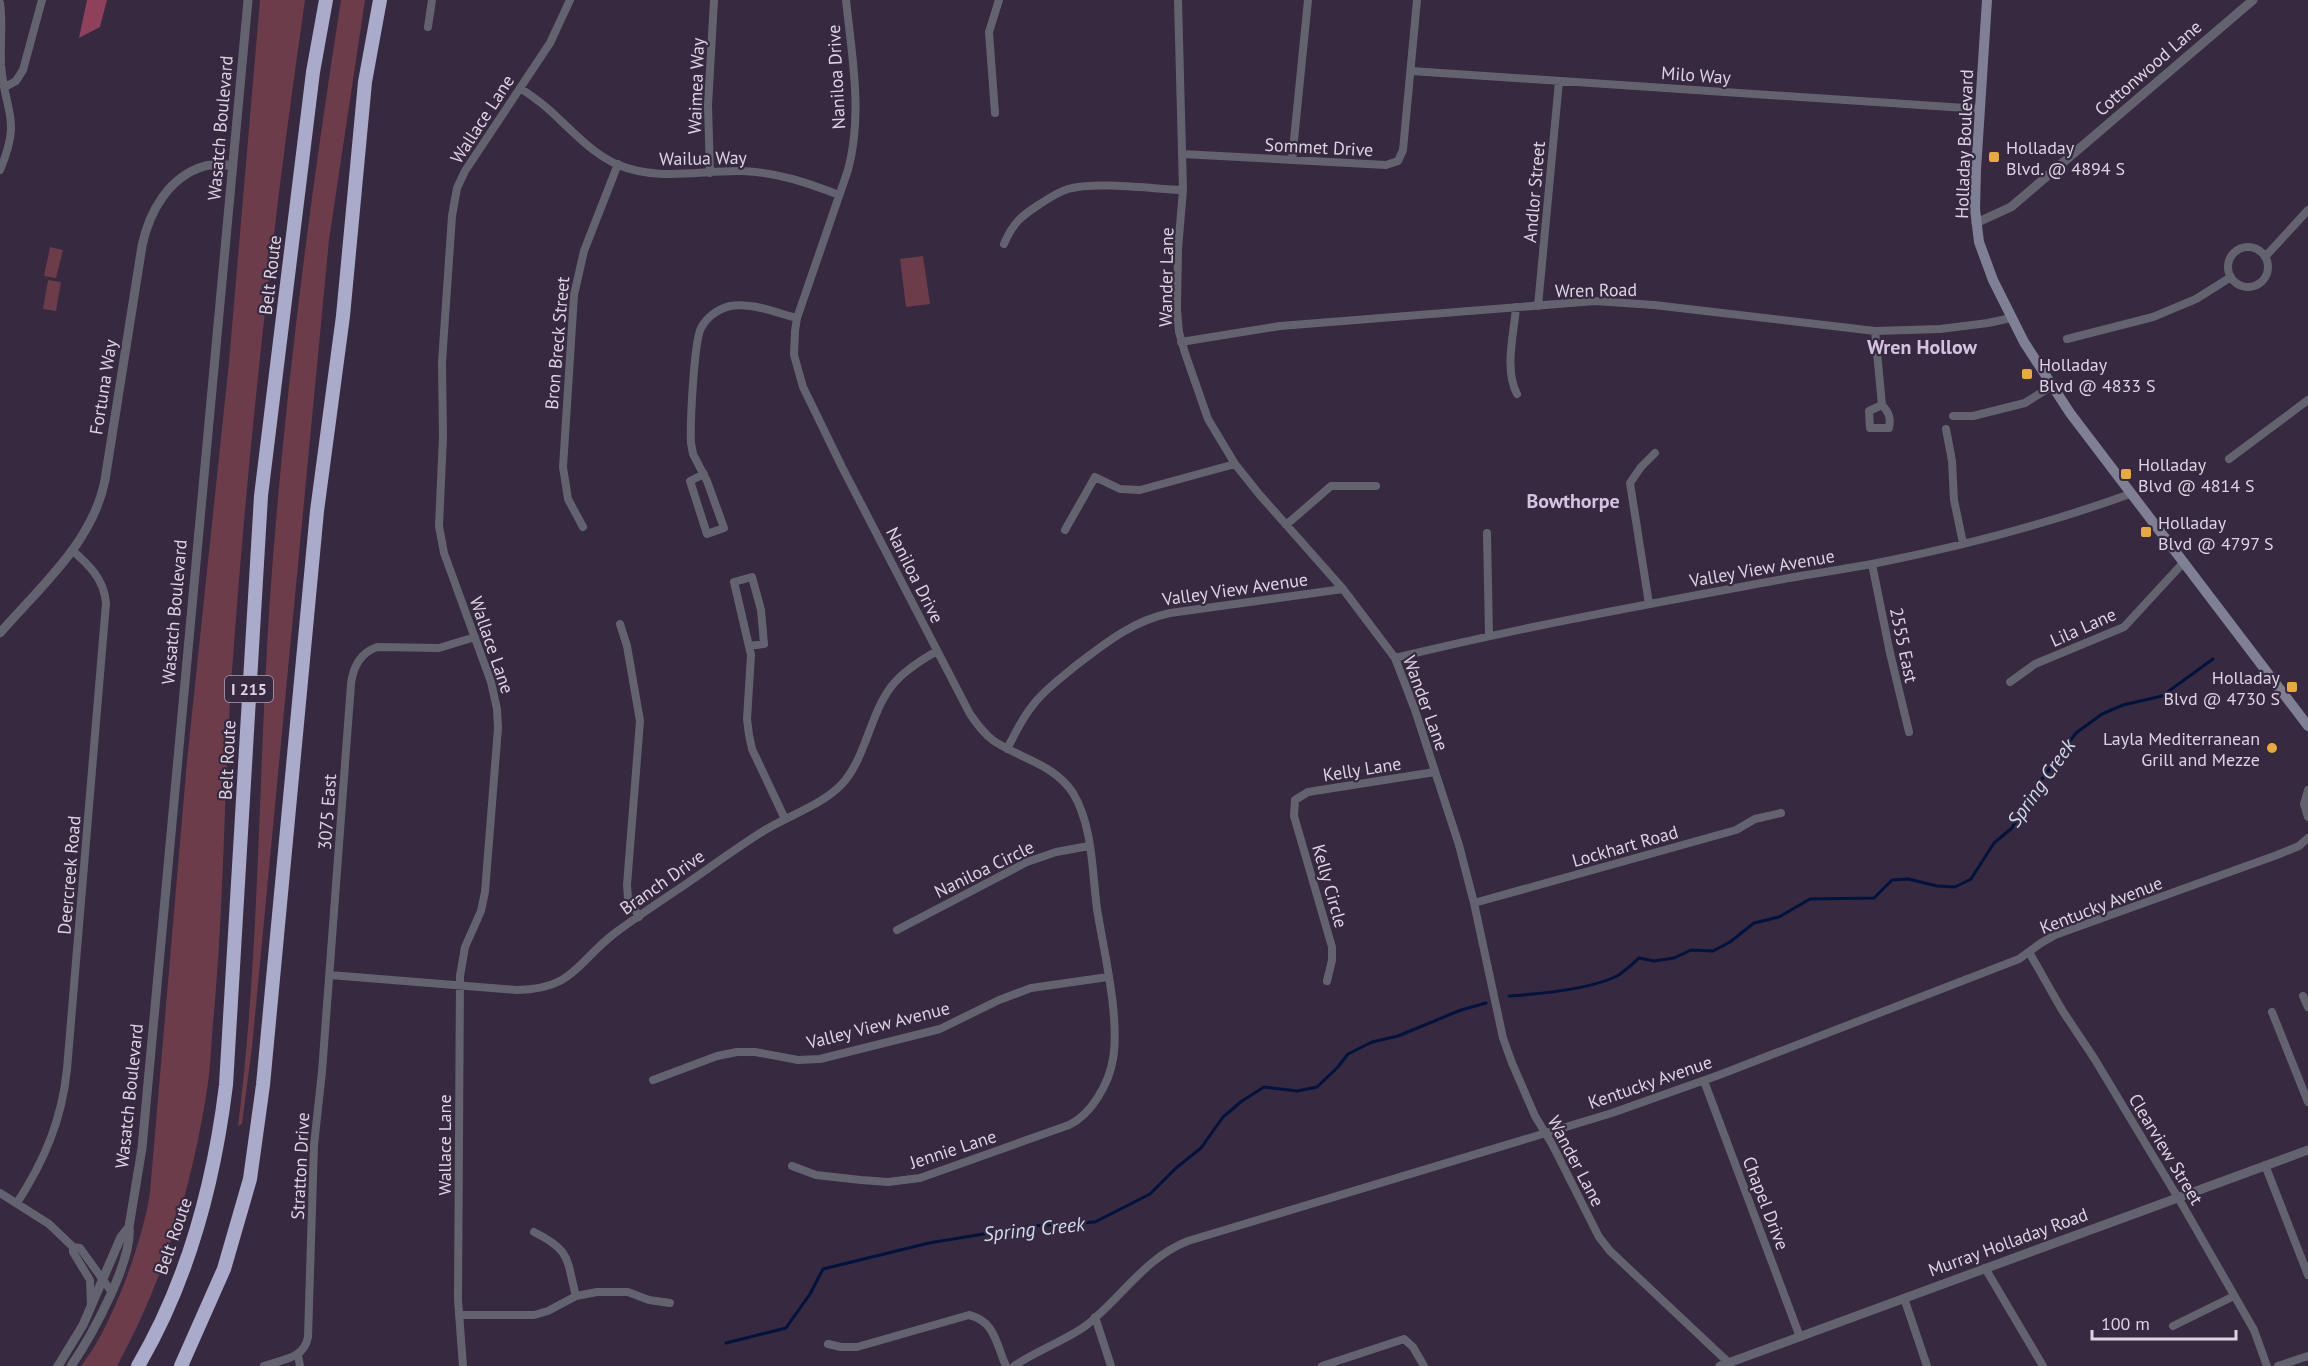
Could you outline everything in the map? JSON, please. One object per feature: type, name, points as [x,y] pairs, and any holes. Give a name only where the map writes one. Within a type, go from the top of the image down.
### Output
[{"type":"highway","name":"Belt Route","points":[[138,1366],[149,1347],[189,1255],[208,1189],[220,1132],[226,1085],[261,496],[313,72],[326,0]]},
{"type":"highway","name":"I 215","points":[[182,1366],[224,1269],[250,1179],[263,1084],[317,511],[343,316],[365,82],[380,0]]},
{"type":"highway","points":[[192,1366],[224,1269]]},
{"type":"main road","name":"Holladay Boulevard","points":[[1987,0],[1975,189],[1976,222],[1985,261],[2011,318],[2052,386],[2130,494],[2308,726]]},
{"type":"street","points":[[5,87],[16,81],[23,70],[42,0]]},
{"type":"street","name":"Wasatch Boulevard","points":[[71,1366],[95,1327],[131,1240],[129,1227],[142,1148],[248,0]]},
{"type":"street","points":[[428,27],[432,0]]},
{"type":"street","name":"Wallace Lane","points":[[464,1366],[459,1315],[460,985],[464,951],[484,898],[498,729],[494,691],[444,553],[439,526],[443,437],[442,362],[452,216],[455,198],[465,171],[553,38],[570,0]]},
{"type":"street","name":"Waimea Way","points":[[710,173],[708,105],[714,0]]},
{"type":"street","name":"Naniloa Drive","points":[[846,0],[856,100],[856,123],[851,158],[797,318],[794,355],[803,387],[976,723],[992,740],[1042,764],[1065,783],[1082,812],[1089,846],[1114,1029],[1111,1067],[1100,1092],[1083,1116]]},
{"type":"street","points":[[995,113],[989,32],[999,0]]},
{"type":"street","name":"Wander Lane","points":[[1178,0],[1183,190],[1177,309],[1181,342],[1208,418],[1235,464],[1342,589],[1395,658],[1459,845],[1503,1038],[1522,1088],[1599,1237],[1610,1251],[1725,1364]]},
{"type":"street","points":[[1292,160],[1308,0]]},
{"type":"street","name":"Sommet Drive","points":[[1182,154],[1386,165],[1398,161],[1403,150],[1417,0]]},
{"type":"street","name":"Cottonwood Lane","points":[[1976,222],[2011,207],[2253,0]]},
{"type":"street","points":[[0,3],[1,62],[11,109],[12,131],[10,146],[0,170]]},
{"type":"street","name":"Milo Way","points":[[1411,71],[1980,110]]},
{"type":"street","name":"Andlor Street","points":[[1538,306],[1559,81]]},
{"type":"street","name":"Wailua Way","points":[[520,88],[542,103],[586,146],[618,164],[660,175],[744,171],[771,174],[839,195]]},
{"type":"street","name":"Bron Breck Street","points":[[583,527],[568,499],[563,467],[575,286],[584,251],[618,164]]},
{"type":"street","name":"Fortuna Way","points":[[0,633],[72,550],[89,526],[103,488],[142,246],[149,221],[167,190],[185,175],[207,166],[233,165]]},
{"type":"street","points":[[1004,244],[1014,224],[1028,211],[1071,188],[1088,186],[1183,190]]},
{"type":"street","points":[[2265,257],[2308,210]]},
{"type":"street","points":[[2253,248],[2265,257],[2268,272],[2258,284],[2243,287],[2231,277],[2229,262],[2238,250],[2253,248]]},
{"type":"street","points":[[2067,339],[2153,317],[2196,299],[2231,277]]},
{"type":"street","name":"Wren Road","points":[[1181,342],[1280,326],[1595,301],[1622,302],[1875,331],[1940,329],[2011,318]]},
{"type":"street","points":[[704,474],[690,480],[707,534],[724,528],[704,474],[693,454],[690,435],[697,340],[706,321],[721,309],[741,305],[797,318]]},
{"type":"street","points":[[1516,307],[1510,372],[1512,385],[1517,394]]},
{"type":"street","points":[[1875,331],[1882,405]]},
{"type":"street","points":[[1953,416],[1973,416],[2025,403],[2052,386]]},
{"type":"street","points":[[2229,459],[2308,400]]},
{"type":"street","points":[[1946,429],[1952,461],[1954,500],[1963,543]]},
{"type":"street","points":[[1649,604],[1630,483],[1655,453]]},
{"type":"street","points":[[1065,530],[1095,477],[1120,489],[1140,490],[1235,464]]},
{"type":"street","points":[[1286,525],[1331,486],[1376,486]]},
{"type":"street","name":"Valley View Avenue","points":[[1395,658],[1489,635],[1872,564],[1963,543],[2088,509],[2130,494]]},
{"type":"street","points":[[1487,533],[1489,635]]},
{"type":"street","name":"Deercreek Road","points":[[17,1203],[45,1154],[55,1131],[64,1098],[87,851],[106,603],[99,578],[72,550]]},
{"type":"street","name":"Lila Lane","points":[[2010,682],[2035,664],[2124,627],[2183,563]]},
{"type":"street","name":"2555 East","points":[[1872,564],[1909,732]]},
{"type":"street","points":[[749,646],[764,644],[761,609],[752,577],[734,582],[751,655],[747,719],[749,735],[752,749],[785,819]]},
{"type":"street","name":"Valley View Avenue","points":[[1007,749],[1033,705],[1053,685],[1106,642],[1130,627],[1151,617],[1170,613],[1342,589]]},
{"type":"street","points":[[620,624],[627,646],[639,713],[627,885],[628,898],[639,917]]},
{"type":"street","name":"3075 East","points":[[330,975],[351,684],[356,664],[370,650],[384,646],[438,648],[475,637]]},
{"type":"street","name":"Branch Drive","points":[[330,975],[526,990],[544,988],[572,975],[603,943],[639,917],[748,841],[822,799],[843,783],[856,763],[887,692],[905,671],[937,651]]},
{"type":"street","name":"Kelly Lane","points":[[1295,800],[1308,792],[1435,772]]},
{"type":"street","points":[[2308,790],[2304,801],[2308,817]]},
{"type":"street","name":"Kelly Circle","points":[[1295,800],[1294,816],[1332,947],[1332,960],[1327,981]]},
{"type":"street","name":"Lockhart Road","points":[[1474,903],[1736,830],[1755,819],[1781,813]]},
{"type":"street","name":"Kentucky Avenue","points":[[1014,1366],[1077,1331],[1095,1317],[1155,1259],[1175,1246],[1612,1113],[1704,1080],[2019,959],[2055,935],[2277,855],[2299,846],[2308,838]]},
{"type":"street","name":"Naniloa Circle","points":[[897,930],[1027,862],[1045,855],[1089,846]]},
{"type":"street","name":"Clearview Street","points":[[2029,952],[2178,1197],[2254,1330],[2267,1366]]},
{"type":"street","name":"Stratton Drive","points":[[298,1354],[305,1348],[308,1337],[314,1145],[330,975]]},
{"type":"street","name":"Valley View Avenue","points":[[653,1080],[717,1056],[737,1052],[755,1052],[798,1060],[820,1059],[940,1029],[1031,988],[1108,977]]},
{"type":"street","points":[[2303,996],[2308,1007]]},
{"type":"street","points":[[2272,1012],[2308,1102]]},
{"type":"street","name":"Chapel Drive","points":[[1704,1080],[1800,1337]]},
{"type":"street","name":"Jennie Lane","points":[[792,1166],[816,1175],[861,1180],[888,1182],[920,1178],[1069,1125],[1083,1116]]},
{"type":"street","name":"Murray Holladay Road","points":[[1725,1364],[2308,1150]]},
{"type":"street","points":[[2265,1165],[2308,1275]]},
{"type":"street","points":[[0,1192],[56,1229],[74,1247],[80,1248],[111,1291]]},
{"type":"street","name":"Wasatch Boulevard","points":[[58,1366],[90,1310],[121,1237],[129,1227]]},
{"type":"street","points":[[534,1232],[552,1241],[565,1255],[576,1296]]},
{"type":"street","points":[[74,1247],[73,1252],[90,1280],[90,1310]]},
{"type":"street","points":[[1985,1268],[2043,1366]]},
{"type":"street","points":[[459,1315],[534,1315],[548,1311],[576,1296],[624,1291],[649,1300],[670,1303]]},
{"type":"street","points":[[2173,1326],[2234,1296]]},
{"type":"street","points":[[1904,1298],[1926,1366]]},
{"type":"street","points":[[828,1344],[857,1347],[969,1315],[986,1322],[992,1329],[1006,1366]]},
{"type":"street","points":[[1095,1317],[1111,1366]]},
{"type":"street","points":[[1322,1366],[1398,1339],[1404,1339],[1413,1347],[1424,1366]]},
{"type":"street","points":[[264,1366],[298,1354],[300,1366]]},
{"type":"street","points":[[2278,1366],[2308,1356]]},
{"type":"shaded area","points":[[87,0],[107,0],[100,27],[79,38]]},
{"type":"shaded area","points":[[260,0],[305,0],[273,241],[247,483],[231,690],[218,967],[208,1086],[183,1201],[148,1302],[117,1366],[81,1366],[93,1349],[115,1307],[141,1234],[150,1192],[187,761],[229,362]]},
{"type":"shaded area","points":[[341,0],[365,0],[329,240],[252,1047],[242,1124],[238,1126],[251,994],[266,664],[276,523],[290,373]]},
{"type":"shaded area","points":[[50,247],[63,250],[56,278],[44,276]]},
{"type":"shaded area","points":[[923,256],[930,304],[906,307],[900,259]]},
{"type":"shaded area","points":[[48,280],[61,282],[56,311],[43,309]]},
{"type":"waterway","name":"Spring Creek","points":[[1509,996],[1579,988],[1606,981],[1626,970],[1639,958],[1654,961],[1674,958],[1691,950],[1713,951],[1730,942],[1754,923],[1779,917],[1810,899],[1874,898],[1892,880],[1908,879],[1937,886],[1955,887],[1971,879],[1994,843],[2012,828],[2036,787],[2076,733],[2102,714],[2123,705],[2162,696],[2213,659]]},
{"type":"waterway","name":"Spring Creek","points":[[726,1343],[786,1328],[810,1294],[823,1269],[929,1243],[1032,1226],[1095,1222],[1150,1194],[1176,1168],[1201,1148],[1223,1117],[1264,1087],[1297,1091],[1317,1087],[1348,1054],[1372,1042],[1398,1036],[1461,1010],[1486,1003]]},
{"type":"place","name":"Holladay Blvd. @ 4894 S","points":[[1994,157]]},
{"type":"place","name":"Holladay Blvd @ 4833 S","points":[[2027,374]]},
{"type":"place","name":"Holladay Blvd @ 4814 S","points":[[2126,474]]},
{"type":"place","name":"Holladay Blvd @ 4797 S","points":[[2146,532]]},
{"type":"place","name":"Holladay Blvd @ 4730 S","points":[[2292,687]]},
{"type":"place","name":"Layla Mediterranean Grill and Mezze","points":[[2272,748]]},
{"type":"district","name":"Wren Hollow","points":[[1922,347]]},
{"type":"district","name":"Bowthorpe","points":[[1573,501]]}]
